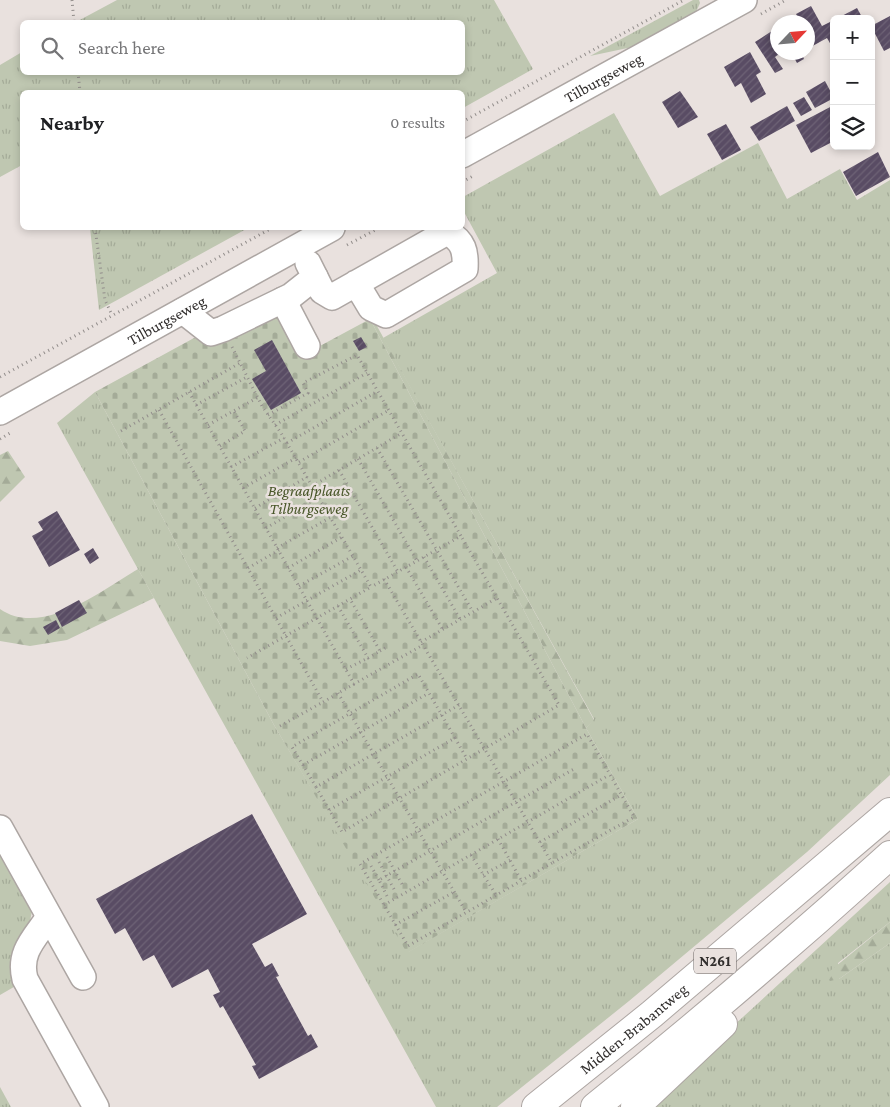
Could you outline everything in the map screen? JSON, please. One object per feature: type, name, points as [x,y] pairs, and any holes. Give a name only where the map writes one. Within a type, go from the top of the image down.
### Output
[{"type":"highway","name":"Midden-Brabantweg","points":[[536,1107],[652,1014],[890,812]]},
{"type":"highway","name":"N261","points":[[595,1107],[671,1045],[824,914],[890,854]]},
{"type":"highway","name":"N261","points":[[635,1107],[724,1023],[824,914]]},
{"type":"street","name":"Tilburgseweg","points":[[465,153],[714,7],[744,0]]},
{"type":"street","name":"Tilburgseweg","points":[[0,412],[328,230]]},
{"type":"street","points":[[297,246],[322,291],[332,297],[356,283]]},
{"type":"street","points":[[183,311],[211,333],[283,300],[315,277]]},
{"type":"street","points":[[283,300],[307,346]]},
{"type":"street","points":[[0,828],[83,977]]},
{"type":"street","points":[[50,917],[24,953],[23,972],[96,1107]]},
{"type":"path","points":[[72,0],[74,20]]},
{"type":"path","name":"Tilburgseweg","points":[[465,120],[684,0]]},
{"type":"path","points":[[78,75],[80,90]]},
{"type":"path","points":[[95,230],[105,300],[112,315]]},
{"type":"path","name":"Tilburgseweg","points":[[0,377],[268,230]]},
{"type":"path","points":[[223,328],[257,398],[284,438],[371,587]]},
{"type":"path","points":[[268,415],[308,393],[303,383],[357,355],[558,705],[484,748],[467,759],[399,799],[342,832],[292,747],[418,674],[467,759]]},
{"type":"path","points":[[121,431],[240,363]]},
{"type":"path","points":[[275,425],[367,373]]},
{"type":"path","points":[[196,405],[247,376]]},
{"type":"path","points":[[287,443],[378,391]]},
{"type":"path","points":[[189,392],[354,684]]},
{"type":"path","points":[[208,425],[257,398]]},
{"type":"path","points":[[159,410],[323,702]]},
{"type":"path","points":[[298,462],[389,410]]},
{"type":"path","points":[[220,446],[245,432],[234,411]]},
{"type":"path","points":[[312,486],[402,433]]},
{"type":"path","points":[[231,467],[284,438]]},
{"type":"path","points":[[377,448],[473,612]]},
{"type":"path","points":[[243,488],[296,458]]},
{"type":"path","points":[[358,459],[417,560]]},
{"type":"path","points":[[338,470],[398,572]]},
{"type":"path","points":[[255,508],[307,478]]},
{"type":"path","points":[[266,528],[319,497]]},
{"type":"path","points":[[248,568],[330,517]]},
{"type":"path","points":[[247,658],[461,536]]},
{"type":"path","points":[[288,568],[342,537]]},
{"type":"path","points":[[299,586],[353,556]]},
{"type":"path","points":[[424,557],[460,619]]},
{"type":"path","points":[[406,567],[442,630]]},
{"type":"path","points":[[276,618],[361,570]]},
{"type":"path","points":[[384,579],[552,862]]},
{"type":"path","points":[[280,726],[497,598]]},
{"type":"path","points":[[350,599],[380,651]]},
{"type":"path","points":[[338,606],[368,658]]},
{"type":"path","points":[[346,669],[387,647]]},
{"type":"path","points":[[338,693],[466,912]]},
{"type":"path","points":[[303,765],[429,693]]},
{"type":"path","points":[[316,787],[459,705]]},
{"type":"path","points":[[587,734],[634,817],[552,862],[408,946],[360,864],[504,781],[587,734]]},
{"type":"path","points":[[329,810],[455,738]]},
{"type":"path","points":[[379,880],[574,769]]},
{"type":"path","points":[[384,905],[609,775]]},
{"type":"path","points":[[540,842],[621,795]]},
{"type":"path","points":[[498,839],[522,880]]},
{"type":"path","points":[[471,855],[496,895]]},
{"type":"path","points":[[386,857],[403,886]]},
{"type":"path","points":[[483,875],[510,860]]},
{"type":"path","points":[[379,862],[395,891]]},
{"type":"path","points":[[371,866],[387,896]]},
{"type":"path","points":[[396,925],[454,892]]},
{"type":"green space","points":[[117,0],[494,0],[533,69],[465,107],[465,90],[20,90],[20,166],[0,177],[0,65],[20,53],[20,75],[465,75],[465,20],[80,20]]},
{"type":"green space","points":[[693,0],[699,0],[700,3],[695,14],[637,46],[590,56]]},
{"type":"green space","points":[[614,113],[660,196],[758,143],[787,199],[840,169],[857,200],[890,180],[890,775],[807,852],[629,1001],[497,1107],[436,1107],[57,423],[95,392],[274,725],[408,952],[638,819],[586,728],[594,719],[383,338],[497,273],[465,214],[465,196]]},
{"type":"green space","points":[[90,230],[244,230],[99,310]]},
{"type":"green space","name":"Begraafplaats Tilburgseweg","points":[[280,311],[305,354],[370,319],[586,728],[638,819],[407,953],[274,725],[95,392],[194,338],[215,344]]},
{"type":"green space","points":[[372,317],[594,720],[586,728],[370,319]]},
{"type":"green space","points":[[8,451],[25,477],[0,502],[0,455]]},
{"type":"green space","points":[[138,569],[154,598],[67,640],[30,646],[0,641],[0,609],[16,616],[34,618],[52,615],[90,599]]},
{"type":"green space","points":[[0,845],[33,905],[19,984],[0,995]]},
{"type":"green space","points":[[890,882],[890,922],[838,963],[839,979],[890,943],[890,1107],[645,1107]]},
{"type":"green space","points":[[890,922],[890,943],[839,979],[830,981],[825,975]]},
{"type":"green space","points":[[0,1087],[11,1107],[0,1107]]},
{"type":"building","points":[[811,6],[822,26],[830,22],[830,43],[827,38],[815,45],[815,15],[796,14]]},
{"type":"building","points":[[857,8],[861,15],[844,15]]},
{"type":"building","points":[[890,16],[890,48],[884,51],[875,34],[875,24]]},
{"type":"building","points":[[770,32],[770,60],[777,60],[783,69],[775,73],[755,42]]},
{"type":"building","points":[[750,52],[761,72],[756,75],[766,94],[751,103],[741,83],[735,87],[724,67]]},
{"type":"building","points":[[825,81],[830,90],[830,100],[815,108],[806,92]]},
{"type":"building","points":[[680,91],[698,117],[678,128],[662,102]]},
{"type":"building","points":[[804,97],[812,110],[801,116],[793,103]]},
{"type":"building","points":[[787,106],[795,121],[759,141],[750,127]]},
{"type":"building","points":[[830,107],[830,143],[811,153],[796,125]]},
{"type":"building","points":[[726,124],[741,150],[722,160],[707,134]]},
{"type":"building","points":[[878,152],[890,177],[856,196],[843,172]]},
{"type":"building","points":[[361,337],[367,347],[359,351],[353,341]]},
{"type":"building","points":[[272,340],[301,393],[271,410],[252,379],[266,371],[254,350]]},
{"type":"building","points":[[57,511],[80,550],[49,567],[32,536],[43,530],[38,522]]},
{"type":"building","points":[[93,548],[99,558],[90,564],[84,554]]},
{"type":"building","points":[[79,600],[87,613],[62,627],[55,613]]},
{"type":"building","points":[[56,620],[60,628],[48,635],[43,627]]},
{"type":"building","points":[[252,814],[307,914],[252,944],[265,967],[272,963],[279,976],[276,977],[308,1036],[311,1034],[318,1047],[259,1079],[252,1066],[256,1065],[223,1006],[220,1008],[213,995],[220,992],[208,969],[172,988],[154,955],[143,961],[125,928],[115,934],[96,899]]}]
